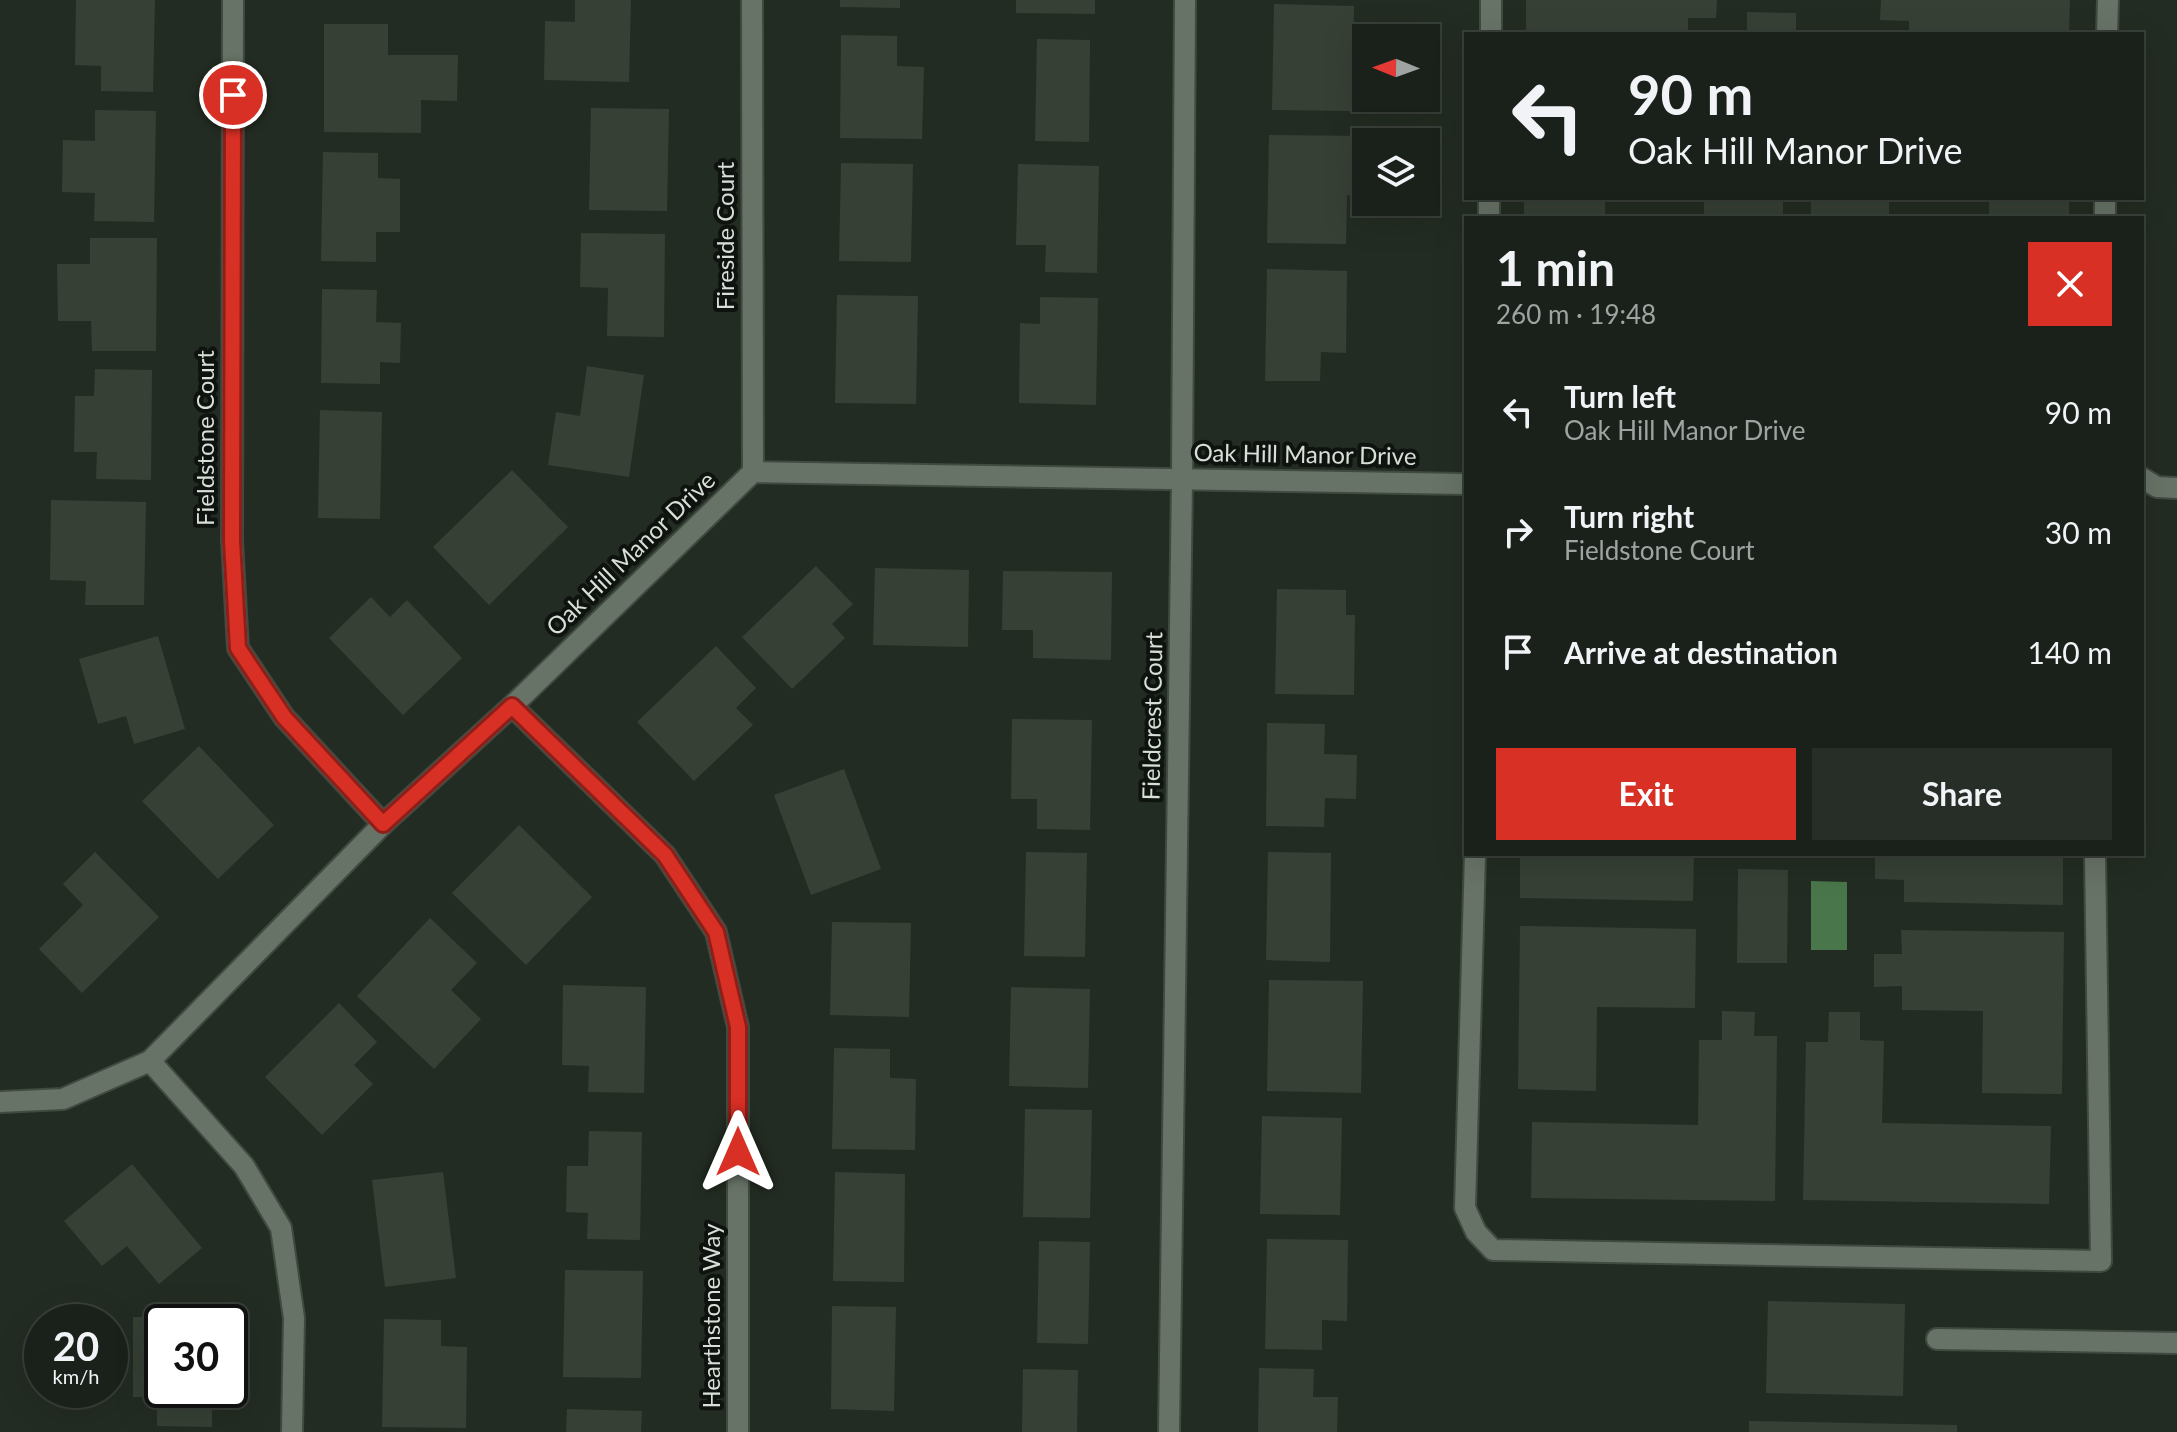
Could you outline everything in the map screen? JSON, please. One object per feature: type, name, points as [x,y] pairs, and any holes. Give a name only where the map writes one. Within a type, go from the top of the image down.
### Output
[{"type":"street","name":"Fieldstone Court","points":[[233,0],[232,541],[238,648],[284,717],[383,824]]},
{"type":"street","name":"Fireside Court","points":[[752,0],[753,472]]},
{"type":"street","name":"Fieldcrest Court","points":[[1169,1432],[1185,0]]},
{"type":"street","points":[[1491,0],[1491,32]]},
{"type":"street","points":[[2107,32],[2108,0]]},
{"type":"street","name":"Oak Hill Manor Drive","points":[[0,1102],[63,1099],[150,1061],[383,824],[512,706],[753,472],[1464,484]]},
{"type":"street","name":"Hearthstone Way","points":[[512,706],[665,855],[716,932],[738,1027],[738,1432]]},
{"type":"street","points":[[1475,856],[1465,1208],[1476,1232],[1493,1250],[2101,1261],[2095,856]]},
{"type":"street","points":[[150,1061],[244,1166],[281,1228],[294,1318],[292,1432]]},
{"type":"street","points":[[1937,1339],[2177,1343]]},
{"type":"shaded area","points":[[1811,881],[1847,882],[1847,950],[1811,950]]},
{"type":"building","points":[[76,0],[155,0],[153,92],[101,91],[101,66],[75,65]]},
{"type":"building","points":[[575,0],[631,0],[629,82],[544,80],[545,21],[575,22]]},
{"type":"building","points":[[840,0],[900,0],[900,8],[840,7]]},
{"type":"building","points":[[1016,0],[1095,0],[1095,14],[1016,13]]},
{"type":"building","points":[[1526,0],[1717,0],[1716,18],[1688,18],[1688,32],[1526,32]]},
{"type":"building","points":[[1881,0],[2070,0],[2069,32],[1909,32],[1909,21],[1880,20]]},
{"type":"building","points":[[1274,4],[1354,6],[1352,111],[1272,110]]},
{"type":"building","points":[[1747,12],[1796,13],[1796,32],[1747,32]]},
{"type":"building","points":[[324,24],[388,24],[388,55],[458,55],[457,101],[421,100],[421,133],[324,132]]},
{"type":"building","points":[[841,35],[897,36],[897,66],[924,67],[922,139],[840,138]]},
{"type":"building","points":[[1037,39],[1090,40],[1089,142],[1035,141]]},
{"type":"building","points":[[591,108],[669,109],[667,211],[589,210]]},
{"type":"building","points":[[95,110],[156,111],[154,222],[94,221],[95,193],[62,192],[63,140],[95,141]]},
{"type":"building","points":[[1269,135],[1352,136],[1352,195],[1347,195],[1346,244],[1267,243]]},
{"type":"building","points":[[323,152],[378,153],[378,178],[400,179],[400,232],[376,232],[376,262],[321,261]]},
{"type":"building","points":[[841,163],[913,164],[911,262],[839,261]]},
{"type":"building","points":[[1018,164],[1099,166],[1097,273],[1045,272],[1046,245],[1016,245]]},
{"type":"building","points":[[1524,200],[1605,200],[1605,216],[1524,216]]},
{"type":"building","points":[[1704,200],[1783,200],[1783,216],[1704,216]]},
{"type":"building","points":[[1811,200],[1889,200],[1889,216],[1811,216]]},
{"type":"building","points":[[1989,200],[2069,200],[2069,216],[1989,216]]},
{"type":"building","points":[[581,233],[665,234],[664,337],[607,336],[608,288],[580,287]]},
{"type":"building","points":[[90,238],[157,238],[156,351],[92,351],[91,321],[58,321],[57,264],[90,264]]},
{"type":"building","points":[[1267,269],[1347,271],[1346,353],[1321,352],[1320,381],[1265,381]]},
{"type":"building","points":[[322,289],[377,290],[376,322],[401,323],[400,363],[380,362],[380,384],[321,383]]},
{"type":"building","points":[[837,295],[918,296],[916,404],[835,403]]},
{"type":"building","points":[[1040,297],[1098,298],[1096,405],[1019,403],[1020,323],[1040,324]]},
{"type":"building","points":[[587,366],[644,375],[629,477],[548,465],[556,412],[580,416]]},
{"type":"building","points":[[95,369],[152,370],[151,480],[96,479],[97,452],[74,452],[75,396],[94,396]]},
{"type":"building","points":[[320,410],[382,412],[380,519],[318,518]]},
{"type":"building","points":[[512,470],[568,527],[489,605],[433,547]]},
{"type":"building","points":[[51,500],[146,502],[144,605],[85,605],[86,581],[50,580]]},
{"type":"building","points":[[816,566],[853,604],[832,624],[845,638],[792,689],[742,637]]},
{"type":"building","points":[[875,568],[969,570],[968,647],[873,645]]},
{"type":"building","points":[[1003,571],[1112,572],[1111,660],[1033,658],[1033,630],[1002,630]]},
{"type":"building","points":[[1277,589],[1346,590],[1346,615],[1355,615],[1354,695],[1275,694]]},
{"type":"building","points":[[371,597],[390,617],[407,600],[462,658],[403,715],[329,638]]},
{"type":"building","points":[[158,636],[185,729],[134,744],[126,716],[98,724],[79,659]]},
{"type":"building","points":[[716,646],[756,688],[736,708],[753,725],[694,781],[637,722]]},
{"type":"building","points":[[1012,719],[1092,720],[1090,830],[1037,829],[1037,799],[1011,799]]},
{"type":"building","points":[[1267,723],[1325,724],[1324,754],[1357,755],[1356,799],[1325,798],[1324,827],[1266,826]]},
{"type":"building","points":[[199,746],[274,825],[218,879],[142,801]]},
{"type":"building","points":[[844,769],[881,869],[811,895],[774,795]]},
{"type":"building","points":[[519,825],[592,897],[526,965],[452,893]]},
{"type":"building","points":[[95,852],[159,917],[82,993],[39,949],[83,905],[63,884]]},
{"type":"building","points":[[1026,852],[1087,853],[1085,957],[1024,956]]},
{"type":"building","points":[[1268,852],[1331,853],[1330,962],[1266,960]]},
{"type":"building","points":[[1520,856],[1694,856],[1693,901],[1520,898]]},
{"type":"building","points":[[1875,856],[2063,856],[2063,905],[1904,902],[1904,880],[1875,879]]},
{"type":"building","points":[[1738,869],[1788,870],[1787,963],[1737,963]]},
{"type":"building","points":[[430,918],[477,963],[451,990],[481,1019],[434,1069],[357,996]]},
{"type":"building","points":[[832,922],[911,923],[909,1017],[830,1015]]},
{"type":"building","points":[[1520,926],[1696,929],[1695,1008],[1597,1007],[1596,1091],[1518,1089]]},
{"type":"building","points":[[1901,930],[2064,932],[2062,1094],[1982,1093],[1983,1011],[1902,1010],[1902,986],[1874,987],[1874,954],[1902,954]]},
{"type":"building","points":[[1269,980],[1363,981],[1361,1093],[1267,1091]]},
{"type":"building","points":[[563,985],[646,987],[644,1093],[588,1092],[589,1066],[562,1065]]},
{"type":"building","points":[[1011,987],[1090,989],[1088,1088],[1009,1086]]},
{"type":"building","points":[[339,1003],[377,1042],[354,1065],[373,1084],[322,1135],[265,1077]]},
{"type":"building","points":[[1722,1011],[1755,1012],[1754,1036],[1777,1036],[1775,1201],[1531,1198],[1532,1122],[1698,1125],[1699,1040],[1722,1040]]},
{"type":"building","points":[[1829,1012],[1860,1012],[1860,1040],[1884,1041],[1882,1123],[2051,1126],[2049,1204],[1803,1200],[1806,1042],[1828,1042]]},
{"type":"building","points":[[834,1048],[890,1049],[890,1078],[916,1079],[915,1150],[832,1149]]},
{"type":"building","points":[[1025,1109],[1092,1110],[1090,1218],[1023,1217]]},
{"type":"building","points":[[1262,1116],[1342,1118],[1340,1215],[1260,1214]]},
{"type":"building","points":[[589,1131],[642,1132],[640,1240],[587,1239],[588,1213],[566,1212],[567,1166],[588,1166]]},
{"type":"building","points":[[132,1164],[202,1248],[159,1284],[127,1246],[102,1266],[64,1221]]},
{"type":"building","points":[[443,1172],[456,1278],[385,1287],[372,1180]]},
{"type":"building","points":[[835,1172],[905,1174],[904,1282],[833,1281]]},
{"type":"building","points":[[1267,1239],[1348,1240],[1347,1321],[1322,1320],[1322,1350],[1265,1349]]},
{"type":"building","points":[[1039,1241],[1090,1242],[1088,1344],[1037,1343]]},
{"type":"building","points":[[565,1270],[643,1271],[641,1378],[563,1377]]},
{"type":"building","points":[[1768,1301],[1905,1304],[1903,1396],[1766,1393]]},
{"type":"building","points":[[832,1306],[896,1307],[894,1411],[831,1409]]},
{"type":"building","points":[[133,1317],[144,1317],[144,1397],[133,1397]]},
{"type":"building","points":[[384,1319],[441,1320],[441,1346],[467,1347],[466,1428],[382,1427]]},
{"type":"building","points":[[1259,1368],[1314,1369],[1313,1397],[1338,1397],[1337,1432],[1258,1432]]},
{"type":"building","points":[[1023,1369],[1078,1370],[1077,1432],[1022,1432]]},
{"type":"building","points":[[157,1408],[212,1408],[212,1427],[157,1426]]},
{"type":"building","points":[[567,1409],[642,1411],[641,1432],[566,1432]]},
{"type":"building","points":[[1749,1421],[1957,1425],[1957,1432],[1749,1432]]},
{"type":"route","points":[[233,95],[232,541],[238,648],[284,717],[383,824],[512,706],[665,855],[716,932],[738,1027],[738,1152]]}]
